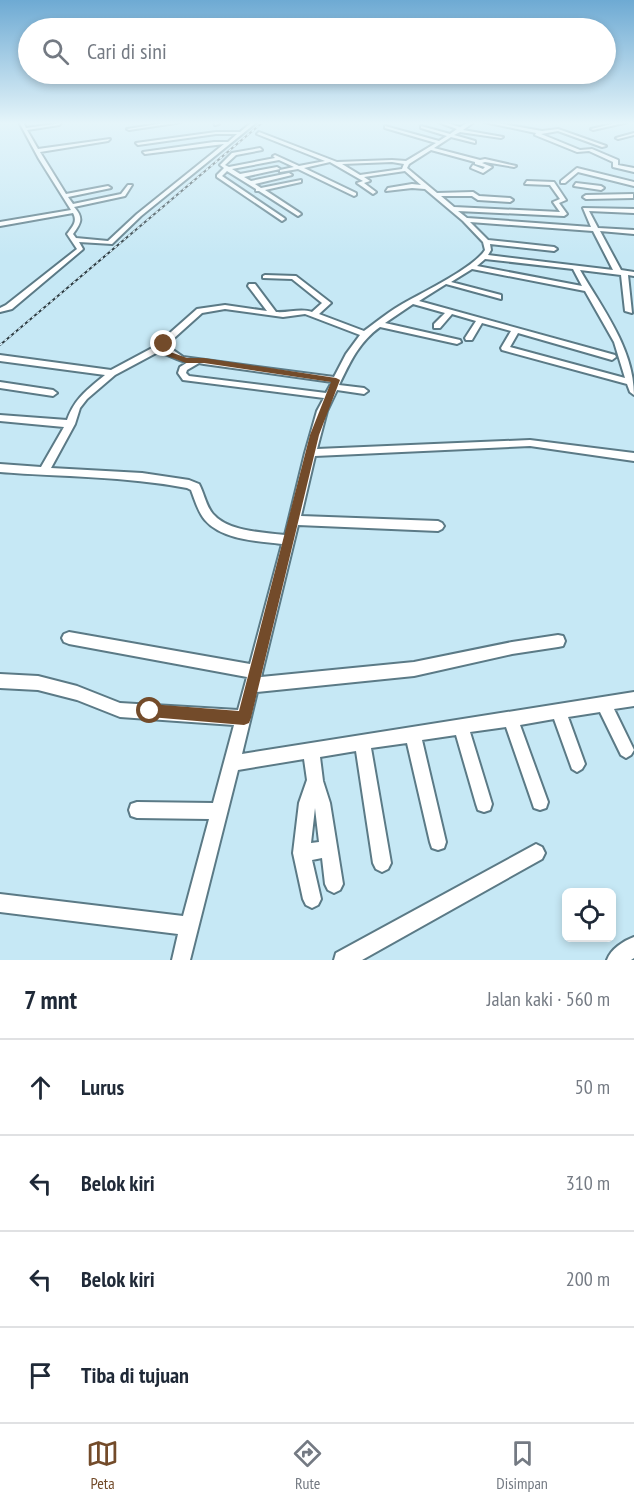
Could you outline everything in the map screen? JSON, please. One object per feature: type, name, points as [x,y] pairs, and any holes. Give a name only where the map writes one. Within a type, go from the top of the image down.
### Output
[{"type":"street","points":[[0,310],[9,306],[78,252],[80,248],[70,234],[79,220],[46,167]]},
{"type":"street","points":[[75,240],[110,243],[140,214],[199,167]]},
{"type":"street","points":[[219,175],[226,169],[237,167]]},
{"type":"street","points":[[240,176],[299,167],[354,194]]},
{"type":"street","points":[[342,167],[368,181],[360,184],[374,192]]},
{"type":"street","points":[[350,181],[403,167]]},
{"type":"street","points":[[181,960],[310,453],[333,388],[350,354],[365,334],[412,301],[471,267],[484,257],[488,249],[486,242],[465,220],[425,187],[407,167]]},
{"type":"street","points":[[473,167],[483,171],[489,167],[509,173]]},
{"type":"street","points":[[226,169],[298,214]]},
{"type":"street","points":[[243,193],[300,181],[277,169]]},
{"type":"street","points":[[563,182],[577,170],[630,179]]},
{"type":"street","points":[[219,175],[232,172]]},
{"type":"street","points":[[219,175],[282,219]]},
{"type":"street","points":[[250,183],[289,175]]},
{"type":"street","points":[[622,175],[634,184]]},
{"type":"street","points":[[570,176],[632,193]]},
{"type":"street","points":[[333,184],[342,182]]},
{"type":"street","points":[[453,209],[563,214],[556,202],[563,200],[552,183],[527,183]]},
{"type":"street","points":[[576,185],[603,186]]},
{"type":"street","points":[[388,190],[412,186],[425,187]]},
{"type":"street","points":[[603,186],[609,196]]},
{"type":"street","points":[[64,196],[108,188]]},
{"type":"street","points":[[0,225],[73,209],[131,189]]},
{"type":"street","points":[[586,196],[632,193]]},
{"type":"street","points":[[435,195],[473,194],[481,198],[510,200]]},
{"type":"street","points":[[629,310],[621,272],[585,209],[634,211]]},
{"type":"street","points":[[465,220],[634,232]]},
{"type":"street","points":[[486,242],[554,249]]},
{"type":"street","points":[[484,257],[634,274]]},
{"type":"street","points":[[471,267],[588,289]]},
{"type":"street","points":[[575,267],[618,342],[634,392]]},
{"type":"street","points":[[265,277],[272,276],[278,279],[294,277],[327,303],[312,315]]},
{"type":"street","points":[[445,282],[498,297]]},
{"type":"street","points":[[252,286],[274,315]]},
{"type":"street","points":[[412,301],[612,357]]},
{"type":"street","points":[[43,472],[70,424],[76,407],[84,397],[112,373],[157,349],[200,311],[225,307],[274,315],[304,312],[365,334]]},
{"type":"street","points":[[437,326],[449,313]]},
{"type":"street","points":[[469,338],[480,321]]},
{"type":"street","points":[[379,324],[457,342]]},
{"type":"street","points":[[514,331],[505,348],[630,382]]},
{"type":"street","points":[[157,349],[170,352],[181,359],[196,360],[333,388]]},
{"type":"street","points":[[0,358],[112,373]]},
{"type":"street","points":[[196,360],[183,369],[182,373],[186,378],[364,391]]},
{"type":"street","points":[[0,385],[53,393]]},
{"type":"street","points":[[0,418],[70,424]]},
{"type":"street","points":[[310,453],[530,443],[634,457]]},
{"type":"street","points":[[0,468],[73,472],[189,484],[195,487],[206,512],[216,523],[242,534],[289,540]]},
{"type":"street","points":[[294,520],[438,526]]},
{"type":"street","points":[[69,638],[254,679],[414,669],[512,648],[558,641]]},
{"type":"street","points":[[0,681],[38,683],[77,693],[120,710],[183,712],[244,718]]},
{"type":"street","points":[[232,763],[363,744],[634,699]]},
{"type":"street","points":[[603,703],[626,750]]},
{"type":"street","points":[[559,711],[577,764]]},
{"type":"street","points":[[510,718],[540,802]]},
{"type":"street","points":[[461,726],[484,804]]},
{"type":"street","points":[[413,736],[438,842]]},
{"type":"street","points":[[363,744],[382,863]]},
{"type":"street","points":[[311,750],[315,781],[327,829],[327,849],[334,884]]},
{"type":"street","points":[[312,898],[302,853],[307,803],[315,781]]},
{"type":"street","points":[[137,810],[219,812]]},
{"type":"street","points":[[302,853],[327,849]]},
{"type":"street","points":[[343,960],[536,853]]},
{"type":"street","points":[[0,903],[189,926]]},
{"type":"street","points":[[615,960],[634,946]]},
{"type":"railway","points":[[0,345],[210,167]]},
{"type":"route","points":[[150,711],[244,718],[314,435],[336,380],[204,361],[186,361],[170,352],[157,349],[164,344]]}]
